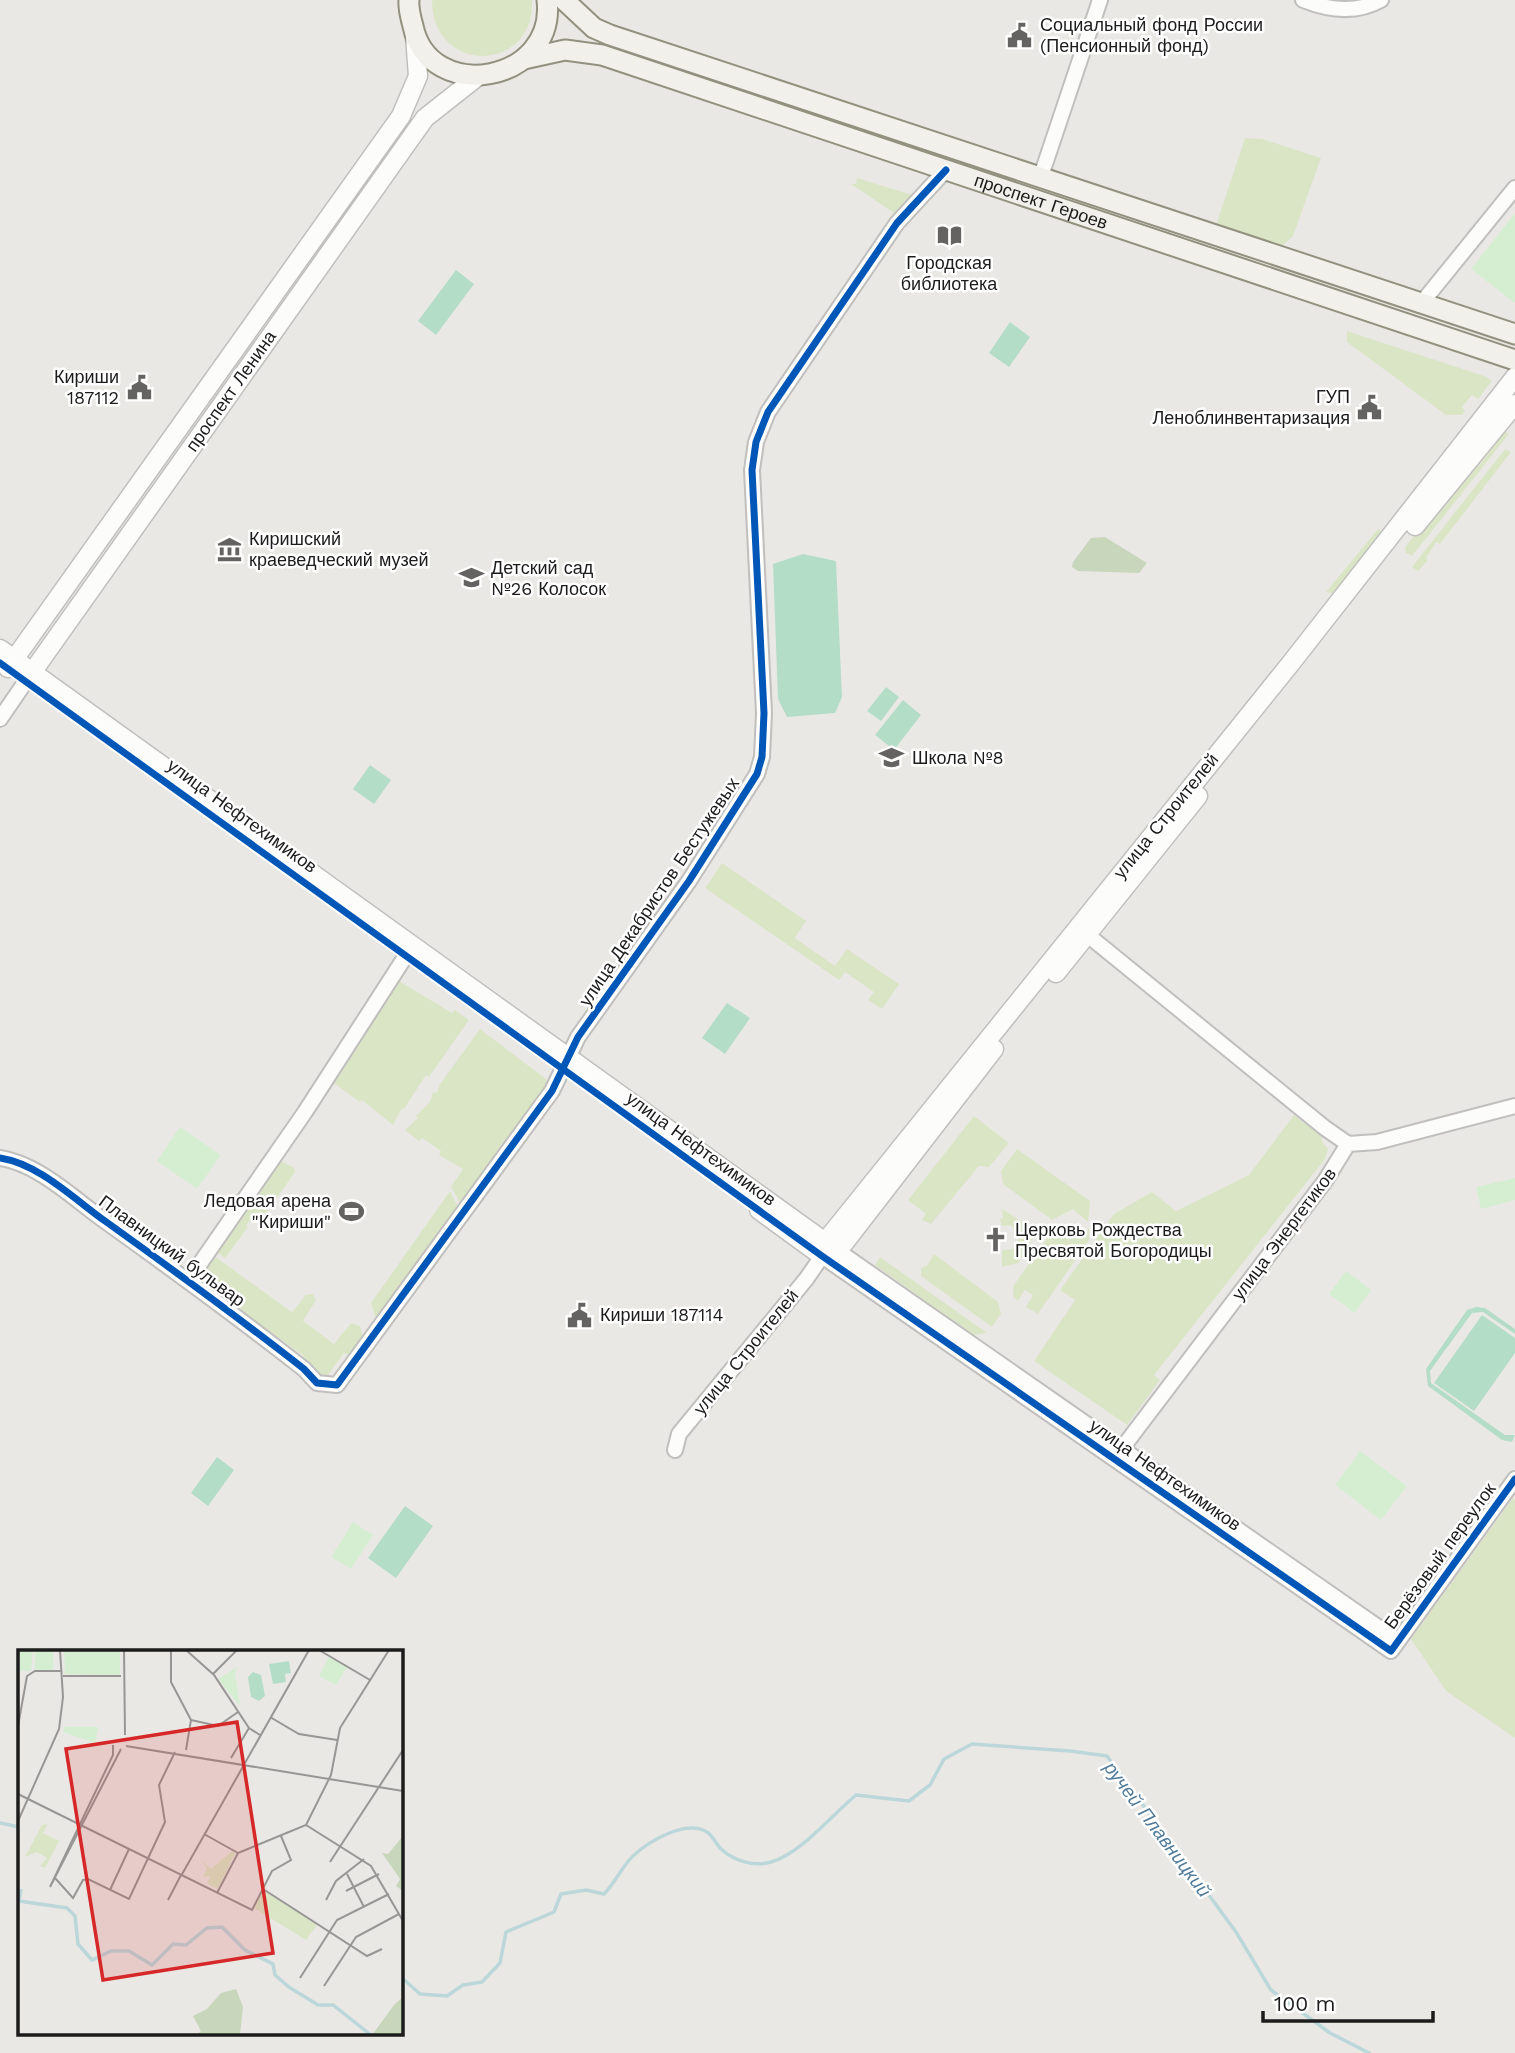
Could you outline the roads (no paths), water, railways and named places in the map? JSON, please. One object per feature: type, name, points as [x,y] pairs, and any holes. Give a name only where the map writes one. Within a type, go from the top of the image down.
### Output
[{"type":"main road","points":[[409,0],[415,36],[430,57],[452,71],[477,77]]},
{"type":"main road","points":[[524,59],[541,38],[548,12],[547,0]]},
{"type":"main road","name":"проспект Героев","points":[[564,0],[601,32],[1420,305],[1515,334]]},
{"type":"main road","name":"проспект Героев","points":[[477,77],[508,70],[524,59],[565,50],[601,55],[1515,360]]},
{"type":"street","points":[[1041,179],[1100,0]]},
{"type":"street","points":[[1303,0],[1320,7],[1345,10],[1381,0]]},
{"type":"street","name":"проспект Ленина","points":[[4,663],[401,116],[418,76],[415,36]]},
{"type":"street","name":"проспект Ленина","points":[[0,719],[425,118],[477,77]]},
{"type":"street","name":"улица Декабристов Бестужевых","points":[[317,1383],[337,1385],[552,1091],[578,1037],[689,881],[757,775],[762,757],[764,713],[752,470],[756,442],[762,423],[774,403],[897,223],[946,170]]},
{"type":"street","points":[[1420,305],[1515,188]]},
{"type":"street","name":"улица Строителей","points":[[675,1450],[679,1434],[1082,930],[1515,377]]},
{"type":"street","name":"улица Строителей","points":[[1082,930],[1515,404]]},
{"type":"street","points":[[4,663],[29,676],[565,1063]]},
{"type":"street","name":"улица Нефтехимиков","points":[[29,676],[407,954],[1394,1646]]},
{"type":"street","points":[[1082,930],[1348,1144],[1377,1142],[1515,1106]]},
{"type":"street","points":[[188,1281],[304,1112],[407,954]]},
{"type":"street","name":"улица Энергетиков","points":[[1118,1454],[1325,1181],[1348,1144]]},
{"type":"street","name":"Плавницкий бульвар","points":[[0,1158],[14,1160],[46,1179],[188,1281],[304,1369],[317,1383]]},
{"type":"street","name":"Берёзовый переулок","points":[[1394,1646],[1514,1484]]},
{"type":"waterway","name":"ручей Плавницкий","points":[[402,1978],[420,1994],[447,1996],[463,1985],[482,1982],[500,1963],[506,1932],[554,1912],[561,1894],[586,1890],[604,1894],[633,1856],[668,1833],[689,1828],[698,1829],[707,1832],[721,1849],[732,1857],[751,1863],[771,1862],[793,1851],[856,1795],[909,1801],[930,1785],[944,1759],[972,1744],[1070,1751],[1107,1756],[1236,1932],[1271,1990],[1330,2033],[1369,2053]]},
{"type":"waterway","name":"ручей Плавницкий","points":[[0,1823],[18,1827]]},
{"type":"place","name":"Социальный фонд России (Пенсионный фонд)","points":[[1020,35]]},
{"type":"place","name":"Городская библиотека","points":[[949,236]]},
{"type":"place","name":"Кириши 187112","points":[[139,387]]},
{"type":"place","name":"ГУП Леноблинвентаризация","points":[[1370,407]]},
{"type":"place","name":"Киришский краеведческий музей","points":[[229,549]]},
{"type":"place","name":"Детский сад №26 Колосок","points":[[471,578]]},
{"type":"place","name":"Школа №8","points":[[892,758]]},
{"type":"place","name":"Ледовая арена \"Кириши\"","points":[[351,1211]]},
{"type":"place","name":"Церковь Рождества Пресвятой Богородицы","points":[[995,1240]]},
{"type":"place","name":"Кириши 187114","points":[[580,1315]]}]
